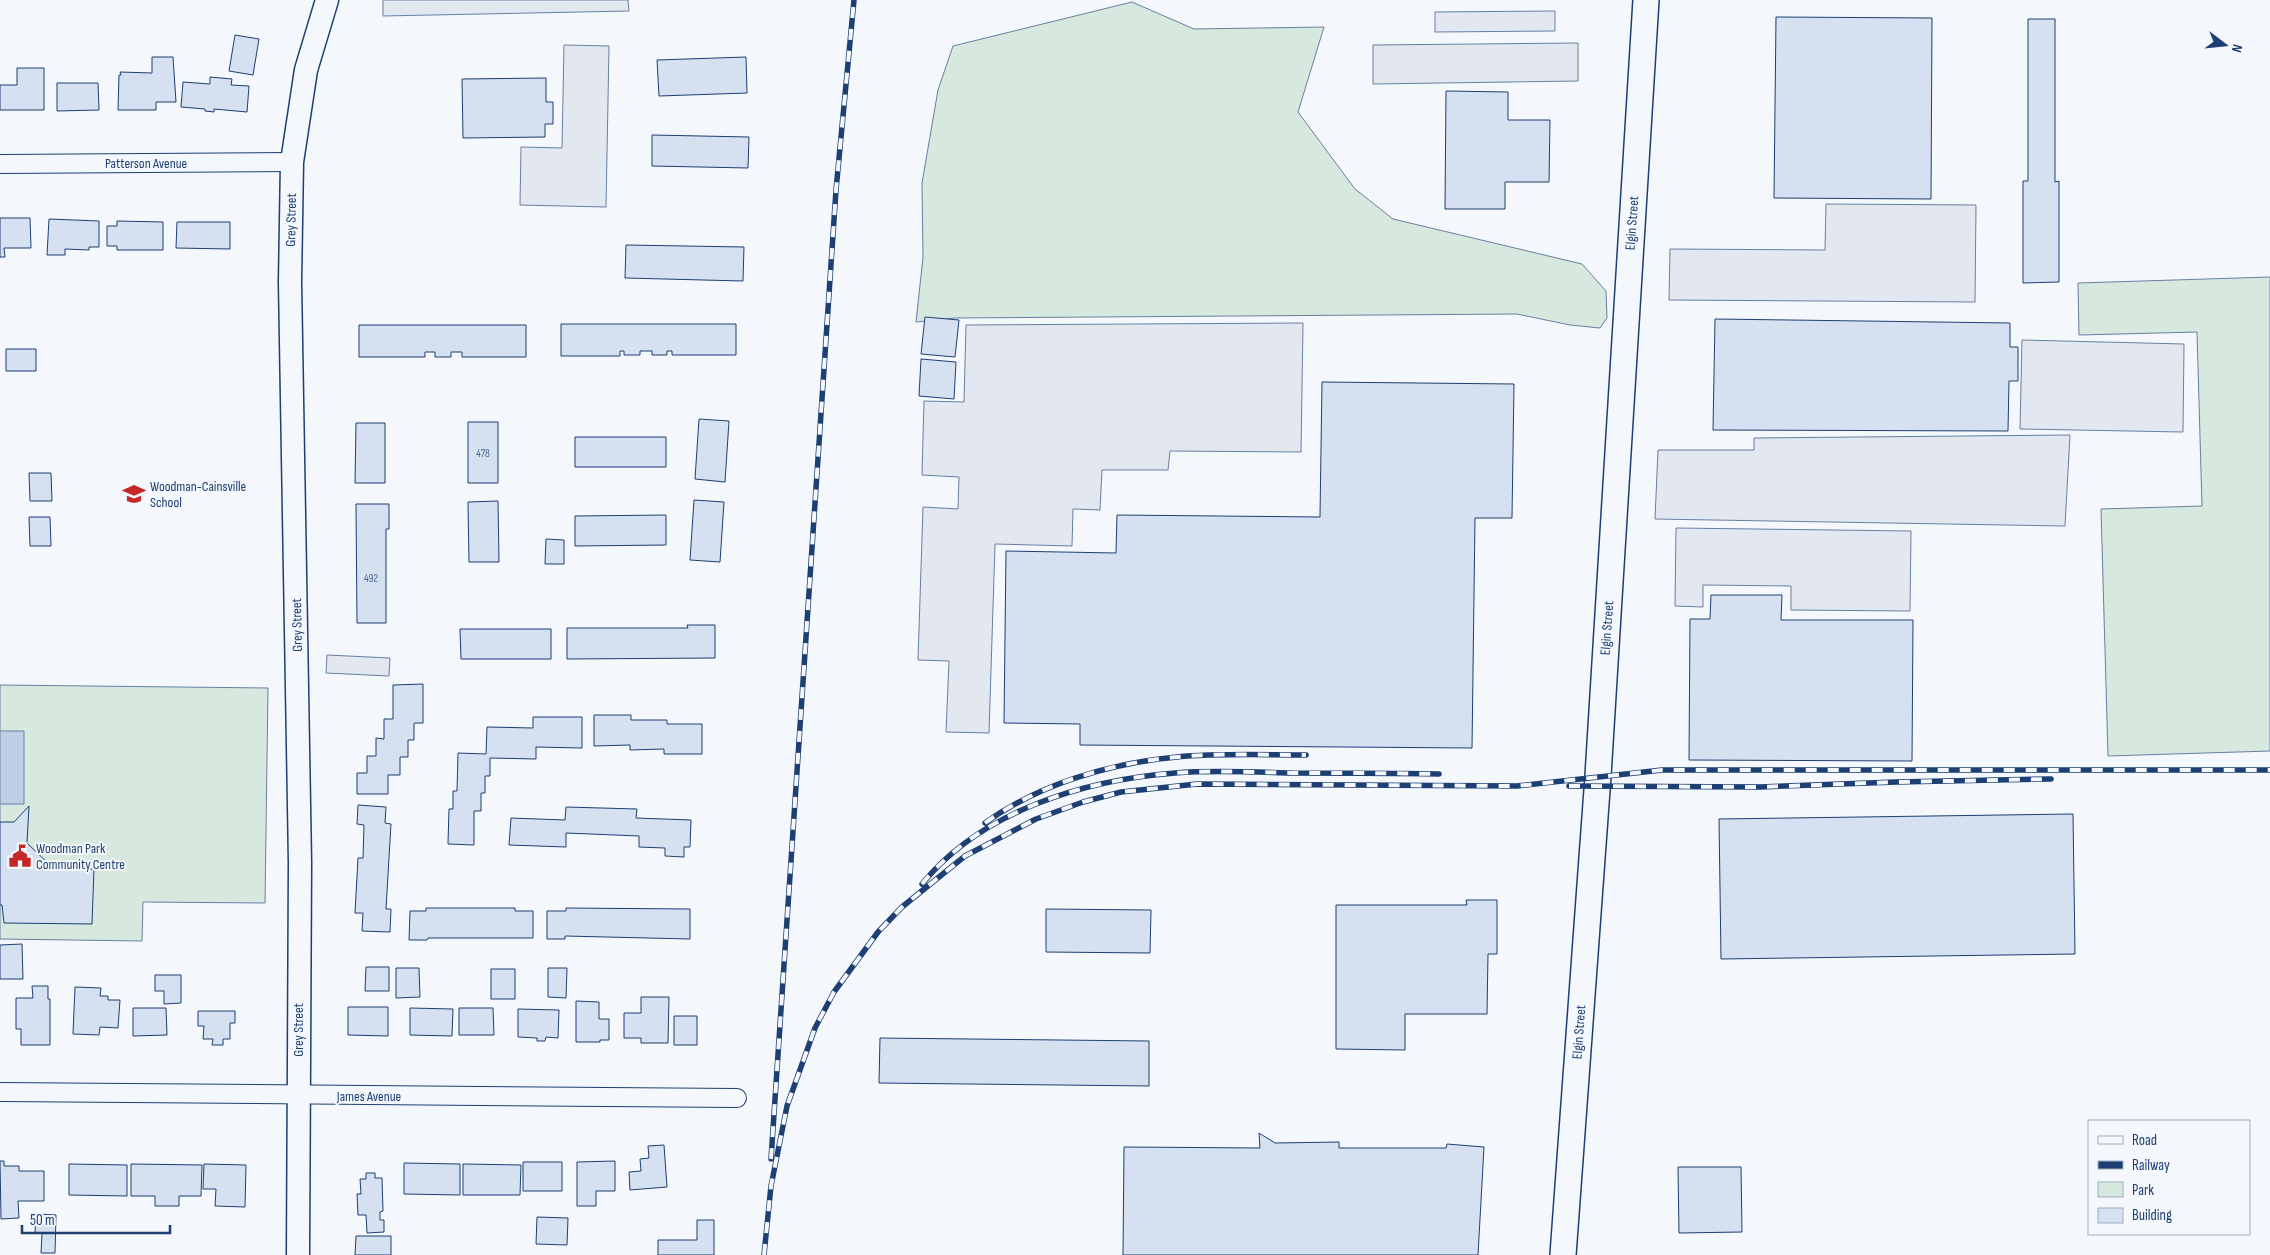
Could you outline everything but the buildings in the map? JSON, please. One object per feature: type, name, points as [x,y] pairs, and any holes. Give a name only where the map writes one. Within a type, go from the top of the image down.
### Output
[{"type":"main road","name":"Elgin Street","points":[[1563,1255],[1598,776],[1646,0]]},
{"type":"street","name":"Grey Street","points":[[298,1255],[300,863],[290,282],[292,162],[306,70],[327,0]]},
{"type":"street","name":"Patterson Avenue","points":[[0,164],[292,162]]},
{"type":"street","name":"James Avenue","points":[[0,1092],[737,1098]]},
{"type":"green space","points":[[1132,2],[1194,29],[1324,27],[1298,112],[1355,189],[1393,219],[1582,264],[1606,291],[1607,318],[1600,328],[1570,325],[1517,314],[955,318],[916,322],[923,257],[922,183],[938,90],[953,46]]},
{"type":"green space","points":[[2270,277],[2270,751],[2108,756],[2101,509],[2202,506],[2197,332],[2079,335],[2078,283]]},
{"type":"green space","points":[[0,685],[268,688],[265,903],[143,902],[142,941],[0,939]]},
{"type":"shaded area","points":[[383,0],[628,0],[629,11],[383,16]]},
{"type":"shaded area","points":[[1555,11],[1555,31],[1435,32],[1435,12]]},
{"type":"shaded area","points":[[1578,43],[1578,81],[1373,84],[1373,45]]},
{"type":"shaded area","points":[[564,45],[609,46],[606,207],[520,205],[521,147],[562,148]]},
{"type":"shaded area","points":[[1826,204],[1976,205],[1975,302],[1669,300],[1670,249],[1825,250]]},
{"type":"shaded area","points":[[1303,323],[1301,452],[1170,451],[1168,470],[1102,470],[1100,510],[1073,509],[1072,546],[995,544],[989,733],[946,732],[949,661],[918,660],[923,507],[958,509],[959,477],[922,475],[924,401],[964,402],[966,325]]},
{"type":"shaded area","points":[[2022,340],[2184,344],[2183,432],[2020,429]]},
{"type":"shaded area","points":[[2070,435],[2065,526],[1655,519],[1658,450],[1754,450],[1754,438]]},
{"type":"shaded area","points":[[1676,528],[1911,531],[1910,611],[1791,610],[1791,586],[1703,585],[1703,607],[1675,606]]},
{"type":"shaded area","points":[[327,655],[390,658],[389,676],[326,673]]},
{"type":"water","points":[[0,731],[24,731],[24,804],[0,804]]},
{"type":"railway","points":[[771,1159],[836,190],[854,0]]},
{"type":"railway","points":[[985,823],[1028,797],[1052,787],[1101,770],[1127,764],[1193,756],[1306,755]]},
{"type":"railway","points":[[764,1255],[771,1186],[787,1106],[815,1028],[834,992],[878,932],[902,907],[965,856],[1036,819],[1083,802],[1121,792],[1197,784],[1517,786],[1662,770],[2270,770]]},
{"type":"railway","points":[[922,884],[946,859],[974,837],[1004,819],[1036,804],[1105,783],[1175,773],[1204,772],[1439,774]]},
{"type":"railway","points":[[1569,786],[1760,787],[2051,779]]},
{"type":"place","name":"Woodman-Cainsville School","points":[[134,494]]},
{"type":"place","name":"Woodman Park Community Centre","points":[[20,856]]}]
